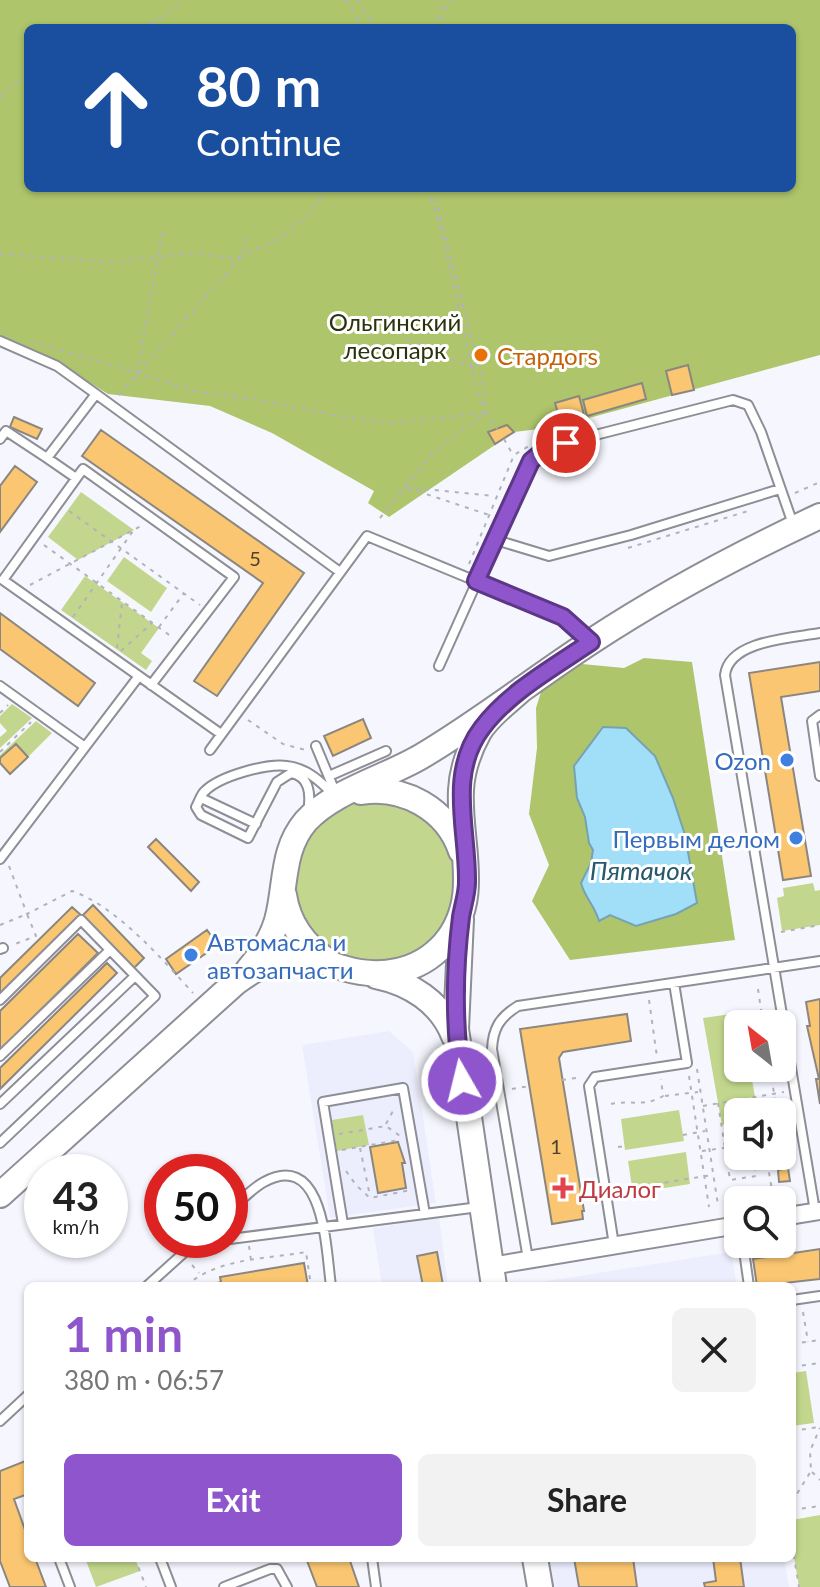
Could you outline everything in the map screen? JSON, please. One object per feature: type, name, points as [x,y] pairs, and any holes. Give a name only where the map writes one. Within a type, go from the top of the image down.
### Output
[{"type":"main road","points":[[0,1195],[235,983],[258,957],[279,915],[289,849],[333,787],[423,756],[591,642],[719,564],[820,516]]},
{"type":"main road","points":[[492,1276],[458,1050],[455,1005],[461,915],[467,879],[461,792],[464,767],[481,729],[522,689]]},
{"type":"main road","points":[[333,787],[408,796],[424,804],[450,828],[465,861]]},
{"type":"main road","points":[[283,885],[285,902],[300,936],[327,961],[352,971],[396,972],[429,957],[454,931],[461,915]]},
{"type":"main road","points":[[235,983],[259,967],[284,957],[309,957],[405,984],[432,1003],[448,1023],[458,1050]]},
{"type":"main road","points":[[536,1562],[540,1587]]},
{"type":"street","points":[[796,1215],[818,1211]]},
{"type":"street","points":[[492,1276],[528,1259],[724,1227]]},
{"type":"lane","points":[[0,341],[57,366],[340,572]]},
{"type":"lane","points":[[47,458],[96,394]]},
{"type":"lane","points":[[439,666],[531,461],[548,447],[733,400],[748,405],[761,432],[794,528]]},
{"type":"lane","points":[[0,439],[6,431],[76,478]]},
{"type":"lane","points":[[151,685],[234,577],[83,469],[3,580],[151,685],[221,734]]},
{"type":"lane","points":[[496,540],[549,556],[631,535],[780,489]]},
{"type":"lane","points":[[210,750],[367,536],[563,617],[591,642]]},
{"type":"lane","points":[[818,1211],[725,670],[751,645],[820,633]]},
{"type":"lane","points":[[2,856],[139,676]]},
{"type":"lane","points":[[0,686],[85,747]]},
{"type":"lane","points":[[820,715],[812,721],[820,776]]},
{"type":"lane","points":[[317,750],[333,787]]},
{"type":"lane","points":[[333,787],[386,751]]},
{"type":"lane","points":[[307,820],[310,797],[306,782],[302,776],[291,773],[277,782],[248,838],[201,815],[196,807],[204,791],[254,769],[288,766],[333,787]]},
{"type":"lane","points":[[201,798],[256,824]]},
{"type":"lane","points":[[0,1000],[81,920],[155,996],[0,1143]]},
{"type":"lane","points":[[0,1056],[110,950]]},
{"type":"lane","points":[[528,1259],[492,1049],[493,1033],[502,1015],[518,1006],[820,961]]},
{"type":"lane","points":[[0,1104],[135,976]]},
{"type":"lane","points":[[614,1245],[589,1092],[590,1081],[595,1077],[691,1061],[674,983]]},
{"type":"lane","points":[[343,1224],[323,1102],[403,1088],[425,1214]]},
{"type":"lane","points":[[248,1195],[263,1182],[283,1176],[310,1188],[316,1197],[330,1282]]},
{"type":"lane","points":[[248,1236],[482,1206]]},
{"type":"lane","points":[[151,1282],[178,1258]]},
{"type":"lane","points":[[745,1258],[748,1282]]},
{"type":"lane","points":[[796,1300],[820,1296]]},
{"type":"lane","points":[[0,1421],[24,1399]]},
{"type":"lane","points":[[61,1562],[70,1587]]},
{"type":"lane","points":[[161,1562],[169,1586]]},
{"type":"lane","points":[[373,1562],[376,1587]]},
{"type":"lane","points":[[224,1587],[277,1569],[287,1587]]},
{"type":"path","points":[[148,24],[169,13],[183,0]]},
{"type":"path","points":[[346,0],[361,24]]},
{"type":"path","points":[[358,0],[372,24]]},
{"type":"path","points":[[436,24],[445,0]]},
{"type":"path","points":[[436,24],[451,0]]},
{"type":"path","points":[[0,97],[24,78]]},
{"type":"path","points":[[0,254],[111,262],[194,253],[235,259],[281,238],[310,213],[325,192]]},
{"type":"path","points":[[428,192],[441,229],[479,400],[497,429]]},
{"type":"path","points":[[434,192],[485,391],[486,413]]},
{"type":"path","points":[[137,375],[163,228]]},
{"type":"path","points":[[110,405],[241,257],[246,238]]},
{"type":"path","points":[[25,339],[195,391],[391,423],[486,413]]},
{"type":"path","points":[[406,339],[478,370]]},
{"type":"path","points":[[380,518],[432,454],[486,413]]},
{"type":"path","points":[[504,439],[514,455]]},
{"type":"path","points":[[464,576],[514,455],[538,441]]},
{"type":"path","points":[[403,487],[496,496]]},
{"type":"path","points":[[403,487],[489,515]]},
{"type":"path","points":[[58,503],[207,609]]},
{"type":"path","points":[[18,591],[153,520]]},
{"type":"path","points":[[67,625],[134,530]]},
{"type":"path","points":[[34,537],[182,644]]},
{"type":"path","points":[[159,628],[184,593]]},
{"type":"path","points":[[122,602],[119,650],[152,623]]},
{"type":"path","points":[[237,713],[283,744],[317,750]]},
{"type":"path","points":[[0,752],[40,714]]},
{"type":"path","points":[[2,856],[36,936],[2,948]]},
{"type":"path","points":[[0,925],[72,891],[89,897],[154,950],[194,995]]},
{"type":"path","points":[[768,934],[820,925]]},
{"type":"path","points":[[758,989],[761,1010]]},
{"type":"path","points":[[691,1061],[700,1091],[718,1205]]},
{"type":"path","points":[[691,1061],[691,1093],[709,1207]]},
{"type":"path","points":[[562,1080],[576,1078]]},
{"type":"path","points":[[772,1082],[775,1098]]},
{"type":"path","points":[[511,1089],[530,1086]]},
{"type":"path","points":[[663,1096],[700,1091]]},
{"type":"path","points":[[750,1098],[795,1091]]},
{"type":"path","points":[[694,1111],[724,1102]]},
{"type":"path","points":[[718,1103],[724,1142]]},
{"type":"path","points":[[334,1135],[386,1126],[405,1139],[337,1151]]},
{"type":"path","points":[[683,1135],[706,1131]]},
{"type":"path","points":[[618,1147],[625,1146]]},
{"type":"path","points":[[360,1147],[370,1198]]},
{"type":"path","points":[[700,1152],[724,1148]]},
{"type":"path","points":[[345,1169],[370,1198]]},
{"type":"path","points":[[729,1170],[730,1180],[756,1176],[755,1170]]},
{"type":"path","points":[[625,1189],[713,1175]]},
{"type":"path","points":[[370,1198],[420,1189]]},
{"type":"path","points":[[249,1246],[251,1261]]},
{"type":"path","points":[[191,1282],[214,1267],[306,1252],[310,1282]]},
{"type":"path","points":[[192,1265],[200,1274]]},
{"type":"path","points":[[796,1300],[808,1342]]},
{"type":"path","points":[[796,1344],[820,1340]]},
{"type":"path","points":[[796,1366],[820,1363]]},
{"type":"path","points":[[796,1431],[820,1427]]},
{"type":"path","points":[[796,1495],[811,1471],[812,1442],[820,1427]]},
{"type":"path","points":[[811,1471],[820,1480]]},
{"type":"path","points":[[796,1509],[820,1506]]},
{"type":"path","points":[[137,1562],[146,1587]]},
{"type":"path","points":[[795,1562],[799,1587]]},
{"type":"shaded area","points":[[389,1031],[413,1052],[436,1203],[330,1218],[302,1045]]},
{"type":"shaded area","points":[[439,1217],[447,1282],[381,1282],[373,1228]]},
{"type":"shaded area","points":[[724,1253],[724,1258],[732,1258],[736,1282],[540,1282]]},
{"type":"shaded area","points":[[550,1562],[785,1562],[789,1587],[553,1587]]},
{"type":"green space","name":"Ольгинский лесопарк","points":[[0,0],[820,0],[820,355],[556,427],[514,432],[389,517],[368,503],[374,491],[272,433],[210,406],[108,394],[63,366],[0,339]]},
{"type":"green space","points":[[81,492],[134,530],[78,560],[48,537]]},
{"type":"green space","points":[[124,557],[167,588],[151,612],[107,581]]},
{"type":"green space","points":[[85,576],[159,628],[141,653],[152,661],[146,670],[61,610]]},
{"type":"green space","points":[[644,658],[692,662],[735,940],[570,960],[532,901],[549,865],[529,814],[537,748],[536,708],[541,692],[582,664],[624,668]],"holes":[[[577,798],[673,798],[685,835],[697,903],[609,915],[581,883],[593,850]]]},
{"type":"green space","points":[[12,704],[32,718],[0,748],[0,737],[7,731],[0,723],[0,716]]},
{"type":"green space","points":[[36,721],[52,733],[28,757],[16,744],[0,758],[0,755]]},
{"type":"green space","points":[[375,801],[406,807],[433,824],[450,851],[456,882],[450,913],[433,940],[406,957],[375,963],[344,957],[317,940],[300,913],[294,882],[300,851],[317,824],[344,807]]},
{"type":"green space","points":[[813,883],[815,891],[820,890],[820,925],[782,931],[777,898],[784,896],[783,888]]},
{"type":"green space","points":[[724,1015],[724,1082],[752,1082],[755,1097],[724,1098],[724,1125],[722,1125],[703,1018]]},
{"type":"green space","points":[[679,1110],[684,1141],[625,1150],[621,1119]]},
{"type":"green space","points":[[363,1115],[369,1145],[337,1151],[332,1120]]},
{"type":"green space","points":[[686,1152],[690,1184],[633,1193],[628,1161]]},
{"type":"green space","points":[[806,1371],[814,1423],[796,1425],[796,1372]]},
{"type":"green space","points":[[820,1515],[820,1587],[799,1587],[795,1562],[796,1519]]},
{"type":"green space","points":[[87,1562],[137,1562],[140,1571],[96,1587]]},
{"type":"water","name":"Пятачок","points":[[603,727],[626,728],[655,756],[685,835],[697,903],[676,914],[636,926],[610,915],[599,921],[581,883],[591,863],[593,850],[577,798],[574,766]]},
{"type":"building","points":[[688,365],[694,390],[672,395],[666,371]]},
{"type":"building","points":[[642,383],[646,399],[587,416],[583,400]]},
{"type":"building","points":[[579,396],[585,419],[580,420],[578,412],[559,417],[555,403]]},
{"type":"building","points":[[14,417],[42,429],[37,439],[10,427]]},
{"type":"building","points":[[507,425],[514,432],[495,444],[488,432]]},
{"type":"building","points":[[101,430],[304,573],[217,696],[194,681],[263,583],[82,456]]},
{"type":"building","points":[[15,466],[37,482],[0,532],[0,486]]},
{"type":"building","points":[[0,613],[95,683],[78,706],[0,649]]},
{"type":"building","points":[[820,662],[820,691],[781,697],[811,876],[783,880],[749,673]]},
{"type":"building","points":[[363,719],[371,738],[333,756],[324,736]]},
{"type":"building","points":[[16,744],[28,757],[10,774],[0,763],[0,758]]},
{"type":"building","points":[[156,839],[199,882],[191,891],[148,847]]},
{"type":"building","points":[[93,905],[144,958],[133,969],[82,916]]},
{"type":"building","points":[[72,907],[82,916],[0,997],[0,978]]},
{"type":"building","points":[[207,930],[218,945],[176,974],[166,959]]},
{"type":"building","points":[[78,934],[98,953],[0,1050],[0,1011]]},
{"type":"building","points":[[107,963],[117,973],[0,1089],[0,1068]]},
{"type":"building","points":[[820,999],[820,1104],[816,1079],[819,1079],[807,1026],[810,1026],[806,1002]]},
{"type":"building","points":[[627,1014],[631,1041],[563,1052],[559,1058],[584,1211],[583,1219],[552,1224],[520,1029]]},
{"type":"building","points":[[398,1142],[405,1163],[402,1163],[406,1188],[378,1193],[370,1147]]},
{"type":"building","points":[[778,1170],[788,1170],[790,1181],[779,1182]]},
{"type":"building","points":[[820,1249],[820,1279],[756,1282],[753,1259],[796,1258],[796,1253]]},
{"type":"building","points":[[437,1252],[442,1282],[422,1282],[417,1256]]},
{"type":"building","points":[[304,1263],[307,1282],[221,1282],[220,1277]]},
{"type":"building","points":[[24,1462],[24,1495],[14,1499],[24,1527],[24,1562],[37,1562],[46,1587],[10,1587],[0,1561],[0,1471]]},
{"type":"building","points":[[308,1562],[350,1562],[359,1587],[317,1587]]},
{"type":"building","points":[[575,1562],[634,1562],[637,1587],[579,1587]]},
{"type":"building","points":[[714,1562],[741,1562],[744,1587],[705,1587],[704,1583],[716,1581]]},
{"type":"place","name":"Стардогs","points":[[481,355]]},
{"type":"place","name":"Ozon","points":[[787,760]]},
{"type":"place","name":"Первым делом","points":[[796,838]]},
{"type":"place","name":"Автомасла и автозапчасти","points":[[191,955]]},
{"type":"place","name":"Диалог","points":[[563,1188]]},
{"type":"route","points":[[462,1081],[455,1005],[461,915],[467,879],[461,792],[464,767],[481,729],[496,712],[522,689],[591,642],[563,617],[476,581],[531,461],[548,447],[566,443]]}]
